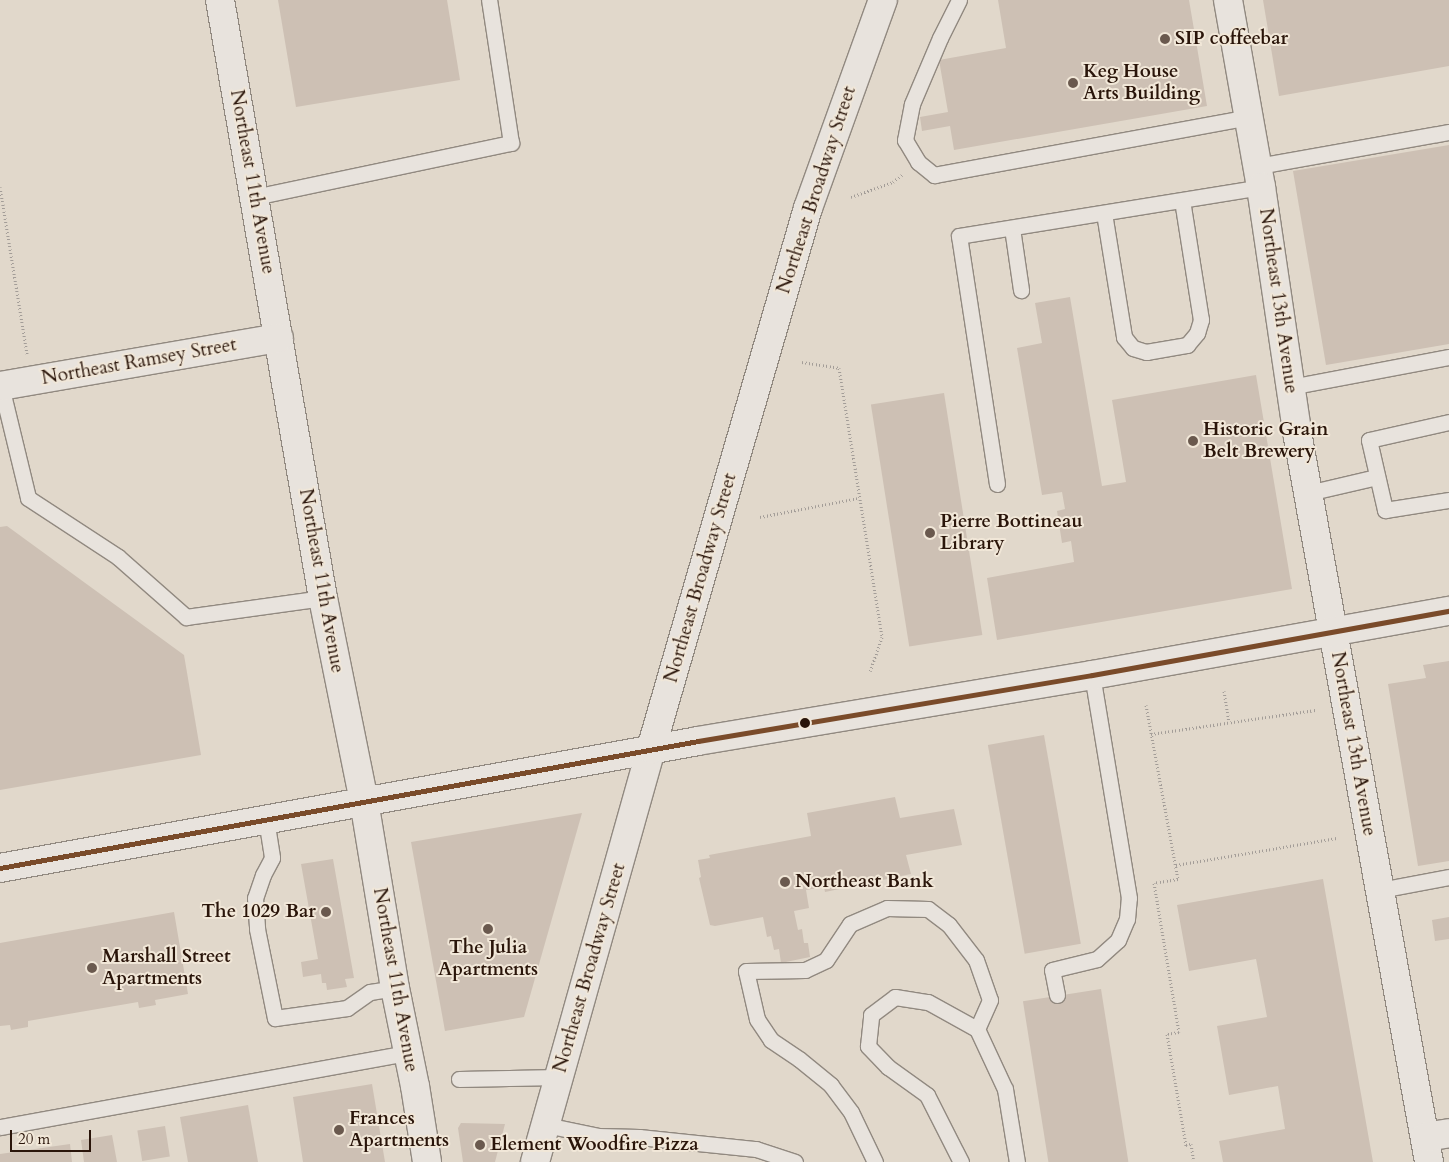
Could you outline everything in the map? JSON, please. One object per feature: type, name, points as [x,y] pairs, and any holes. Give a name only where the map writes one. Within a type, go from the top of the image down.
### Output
[{"type":"street","name":"Northeast 11th Avenue","points":[[220,0],[323,598],[364,801],[394,988],[408,1053],[427,1162]]},
{"type":"street","name":"Northeast Broadway Street","points":[[535,1162],[651,749],[808,208],[883,0]]},
{"type":"street","name":"Northeast 13th Avenue","points":[[1228,0],[1260,176],[1290,386],[1332,631],[1380,890],[1434,1144]]},
{"type":"street","name":"Northeast Ramsey Street","points":[[1,386],[278,338]]},
{"type":"street","points":[[0,868],[651,749],[1092,675],[1449,611]]},
{"type":"lane","points":[[254,197],[511,143],[489,0]]},
{"type":"lane","points":[[959,0],[940,38],[912,104],[905,140],[918,162],[934,175],[1249,117]]},
{"type":"lane","points":[[998,484],[960,236],[1182,200],[1260,176],[1449,132]]},
{"type":"lane","points":[[1104,213],[1124,337],[1133,348],[1146,352],[1187,345],[1198,333],[1201,320],[1182,200]]},
{"type":"lane","points":[[1012,228],[1021,290]]},
{"type":"lane","points":[[1290,386],[1449,357]]},
{"type":"lane","points":[[1,386],[28,498],[118,557],[186,617],[323,598]]},
{"type":"lane","points":[[1449,422],[1369,440],[1385,510],[1449,500]]},
{"type":"lane","points":[[1308,493],[1377,477]]},
{"type":"lane","points":[[1057,995],[1052,970],[1097,959],[1118,940],[1127,918],[1128,888],[1092,675]]},
{"type":"lane","points":[[266,819],[272,858],[263,875],[255,898],[257,929],[275,1018],[346,1008],[362,1000],[370,992],[394,988]]},
{"type":"lane","points":[[1380,890],[1449,877]]},
{"type":"lane","points":[[875,1162],[850,1112],[831,1085],[799,1059],[771,1040],[757,1019],[746,971],[804,970],[826,960],[850,924],[887,908],[928,909],[949,925],[976,960],[990,1000],[977,1029]]},
{"type":"lane","points":[[961,1162],[927,1095],[888,1067],[868,1046],[871,1015],[894,996],[928,1002],[977,1029],[1005,1089],[1017,1162]]},
{"type":"lane","points":[[0,1127],[408,1053]]},
{"type":"lane","points":[[459,1079],[559,1077]]},
{"type":"lane","points":[[546,1124],[598,1136],[639,1137],[756,1149],[795,1162]]},
{"type":"path","points":[[851,198],[893,182],[918,162]]},
{"type":"path","points":[[0,187],[28,359]]},
{"type":"path","points":[[802,362],[839,368],[882,637],[870,671]]},
{"type":"path","points":[[760,517],[859,498]]},
{"type":"path","points":[[1224,691],[1229,722]]},
{"type":"path","points":[[1128,888],[1178,879],[1146,705]]},
{"type":"path","points":[[1151,734],[1315,710]]},
{"type":"path","points":[[1176,865],[1337,838]]},
{"type":"path","points":[[1154,883],[1179,1032],[1167,1034],[1186,1145],[1191,1144],[1194,1162]]},
{"type":"building","points":[[278,0],[447,0],[460,80],[296,107]]},
{"type":"building","name":"Keg House Arts Building","points":[[998,0],[1189,0],[1207,106],[954,150],[950,126],[922,131],[920,117],[948,112],[939,60],[1006,48]]},
{"type":"building","points":[[1263,0],[1449,0],[1449,66],[1279,96]]},
{"type":"building","points":[[1449,145],[1449,344],[1326,365],[1293,171]]},
{"type":"building","name":"Historic Grain Belt Brewery","points":[[1070,297],[1102,486],[1126,482],[1112,400],[1256,375],[1292,589],[997,640],[987,578],[1074,562],[1071,541],[1062,543],[1057,511],[1065,509],[1062,492],[1042,495],[1017,348],[1042,343],[1035,303]]},
{"type":"building","name":"Pierre Bottineau Library","points":[[944,393],[982,635],[909,647],[871,405]]},
{"type":"building","points":[[7,526],[184,655],[201,755],[0,790],[0,527]]},
{"type":"building","points":[[1449,661],[1449,861],[1418,866],[1388,684],[1426,678],[1423,665]]},
{"type":"building","points":[[1044,735],[1081,944],[1025,954],[988,745]]},
{"type":"building","name":"Northeast Bank","points":[[895,797],[900,818],[954,809],[962,845],[906,855],[911,874],[825,892],[824,887],[806,890],[809,908],[794,911],[798,930],[802,929],[804,943],[808,943],[810,957],[781,963],[779,949],[774,950],[771,936],[767,937],[763,917],[715,926],[710,925],[699,878],[701,877],[698,860],[710,858],[709,855],[811,836],[807,813]]},
{"type":"building","name":"The Julia Apartments","points":[[582,813],[524,1017],[445,1031],[411,842]]},
{"type":"building","name":"The 1029 Bar","points":[[333,859],[354,978],[345,979],[347,987],[327,990],[326,983],[322,983],[321,974],[303,977],[301,962],[318,959],[301,864]]},
{"type":"building","points":[[1323,879],[1373,1162],[1223,1162],[1219,1141],[1285,1129],[1278,1086],[1229,1095],[1217,1026],[1267,1017],[1256,959],[1189,971],[1177,905]]},
{"type":"building","name":"Marshall Street Apartments","points":[[174,912],[188,994],[155,1000],[156,1005],[139,1008],[138,1002],[28,1021],[28,1027],[11,1030],[10,1025],[0,1026],[0,943]]},
{"type":"building","points":[[1449,917],[1449,939],[1435,941],[1432,920]]},
{"type":"building","points":[[1101,989],[1128,1162],[1048,1162],[1023,1001]]},
{"type":"building","name":"Frances Apartments","points":[[372,1084],[385,1162],[303,1162],[293,1097]]},
{"type":"building","points":[[248,1105],[258,1162],[188,1162],[180,1117]]},
{"type":"building","name":"Element Woodfire Pizza","points":[[461,1123],[505,1124],[495,1162],[463,1162],[458,1128]]},
{"type":"building","points":[[165,1126],[170,1157],[142,1161],[137,1130]]},
{"type":"building","points":[[112,1135],[117,1162],[84,1162],[81,1140]]},
{"type":"building","points":[[70,1144],[72,1162],[0,1162],[0,1154]]},
{"type":"transit line","points":[[0,868],[698,741],[1092,675],[1449,611]]},
{"type":"place","name":"SIP coffeebar","points":[[1165,39]]},
{"type":"place","name":"Keg House Arts Building","points":[[1073,83]]},
{"type":"place","name":"Historic Grain Belt Brewery","points":[[1193,441]]},
{"type":"place","name":"Pierre Bottineau Library","points":[[930,533]]},
{"type":"place","name":"Northeast Bank","points":[[785,882]]},
{"type":"place","name":"The 1029 Bar","points":[[326,912]]},
{"type":"place","name":"The Julia Apartments","points":[[488,929]]},
{"type":"place","name":"Marshall Street Apartments","points":[[92,968]]},
{"type":"place","name":"Frances Apartments","points":[[339,1130]]},
{"type":"place","name":"Element Woodfire Pizza","points":[[480,1145]]}]
